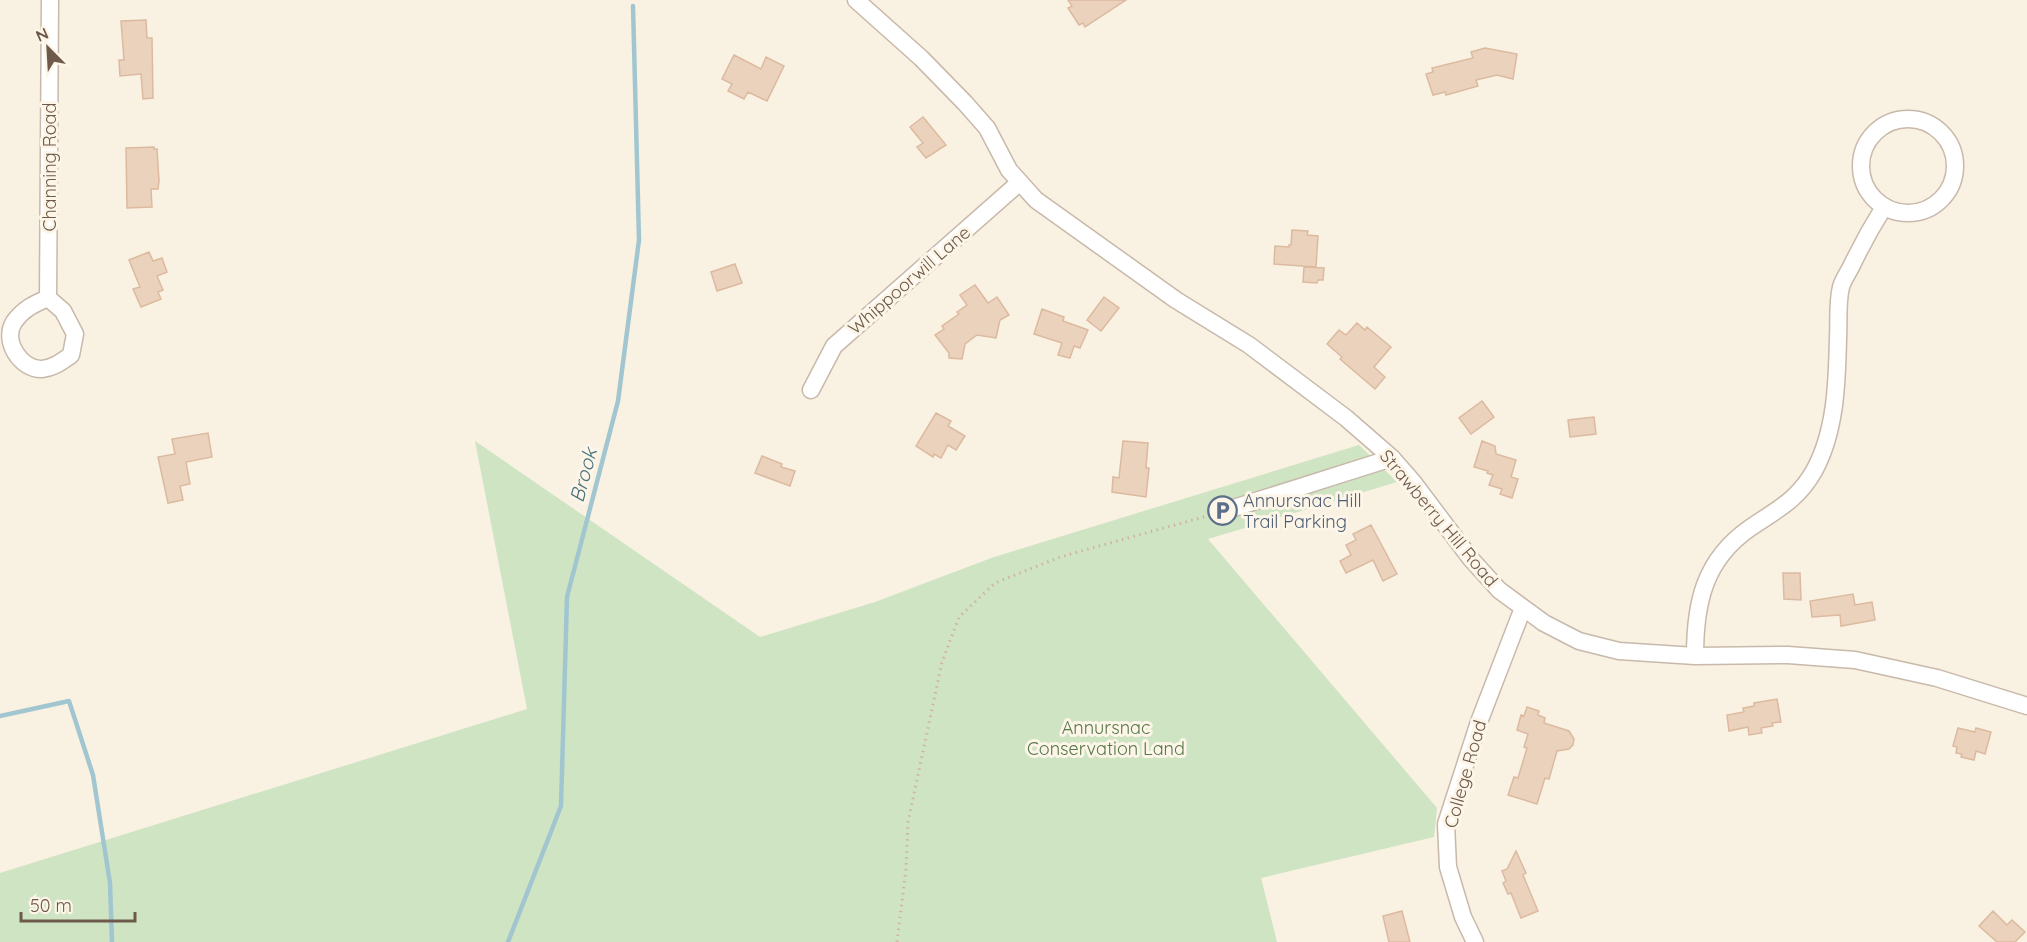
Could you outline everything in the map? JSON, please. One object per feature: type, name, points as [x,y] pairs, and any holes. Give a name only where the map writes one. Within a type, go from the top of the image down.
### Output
[{"type":"street","name":"Channing Road","points":[[48,298],[50,0]]},
{"type":"street","name":"Strawberry Hill Road","points":[[856,0],[921,58],[965,103],[987,128],[1009,170],[1036,200],[1176,300],[1249,345],[1346,418],[1392,458],[1471,559],[1499,590],[1544,623],[1579,640],[1619,651],[1695,656],[1788,655],[1855,660],[1937,678],[2027,705]]},
{"type":"street","points":[[1899,120],[1916,120],[1932,126],[1945,137],[1955,160],[1953,178],[1946,194],[1934,206],[1917,212],[1900,213],[1884,207],[1871,195],[1863,180],[1861,162],[1870,138],[1883,127],[1899,120]]},
{"type":"street","name":"Whippoorwill Lane","points":[[812,390],[834,346],[1020,182]]},
{"type":"street","points":[[1695,656],[1695,626],[1699,602],[1714,563],[1728,546],[1750,528],[1776,513],[1794,498],[1813,473],[1826,446],[1834,408],[1841,287],[1884,207]]},
{"type":"street","points":[[48,298],[63,311],[75,334],[71,355],[55,366],[40,369],[27,365],[17,356],[11,342],[13,324],[27,308],[48,298]]},
{"type":"street","points":[[1221,512],[1392,458]]},
{"type":"street","name":"College Road","points":[[1475,942],[1463,917],[1448,867],[1446,824],[1479,722],[1523,608]]},
{"type":"path","points":[[897,942],[906,868],[908,822],[942,662],[959,617],[994,583],[1060,557],[1221,512]]},
{"type":"green space","name":"Annursnac Conservation Land","points":[[475,441],[760,637],[875,602],[994,557],[1359,445],[1397,482],[1208,539],[1437,808],[1434,837],[1261,878],[1277,942],[0,942],[0,873],[527,709]]},
{"type":"building","points":[[1068,0],[1126,0],[1085,27],[1083,23],[1079,25],[1068,8],[1072,6]]},
{"type":"building","points":[[146,20],[147,38],[152,38],[153,98],[143,99],[141,74],[120,76],[119,60],[124,60],[121,21]]},
{"type":"building","points":[[1485,48],[1517,54],[1513,79],[1497,75],[1476,80],[1478,86],[1446,95],[1445,92],[1433,95],[1426,74],[1433,72],[1432,68],[1473,58],[1471,52]]},
{"type":"building","points":[[734,55],[761,69],[766,57],[784,66],[767,101],[748,92],[744,99],[728,91],[732,84],[722,79]]},
{"type":"building","points":[[923,117],[946,145],[926,158],[917,147],[923,143],[910,127]]},
{"type":"building","points":[[154,147],[157,149],[159,181],[158,189],[151,189],[152,207],[127,208],[126,148]]},
{"type":"building","points":[[1292,230],[1308,231],[1307,235],[1318,236],[1316,267],[1274,264],[1275,246],[1289,247]]},
{"type":"building","points":[[149,252],[153,261],[162,258],[167,272],[157,276],[163,290],[158,292],[161,299],[141,307],[133,289],[140,287],[129,260]]},
{"type":"building","points":[[735,264],[742,283],[717,291],[711,272]]},
{"type":"building","points":[[1304,267],[1324,268],[1323,280],[1318,280],[1317,283],[1303,282]]},
{"type":"building","points":[[975,285],[988,303],[997,297],[1009,315],[1000,320],[996,338],[977,335],[965,344],[962,359],[949,358],[949,353],[935,335],[967,305],[960,295]]},
{"type":"building","points":[[1104,297],[1119,308],[1101,331],[1087,320]]},
{"type":"building","points":[[1042,309],[1064,317],[1063,321],[1088,330],[1080,348],[1074,346],[1070,358],[1058,355],[1062,343],[1034,334]]},
{"type":"building","points":[[1357,323],[1365,330],[1367,327],[1391,347],[1374,367],[1385,377],[1375,389],[1340,359],[1342,357],[1327,344],[1339,330],[1346,335]]},
{"type":"building","points":[[1482,401],[1494,417],[1471,434],[1459,418]]},
{"type":"building","points":[[936,413],[951,421],[948,426],[965,436],[956,450],[948,445],[941,458],[934,454],[933,457],[916,446]]},
{"type":"building","points":[[1594,417],[1596,434],[1570,437],[1568,420]]},
{"type":"building","points":[[208,433],[212,457],[186,462],[190,484],[180,486],[183,500],[168,503],[158,457],[175,454],[172,439]]},
{"type":"building","points":[[1123,441],[1148,443],[1146,468],[1149,468],[1146,497],[1112,492],[1113,477],[1119,478]]},
{"type":"building","points":[[1482,441],[1495,446],[1496,454],[1516,460],[1511,477],[1518,479],[1512,498],[1500,494],[1502,489],[1489,485],[1493,475],[1474,467]]},
{"type":"building","points":[[762,456],[782,464],[781,467],[795,471],[790,486],[755,473]]},
{"type":"building","points":[[1371,525],[1397,574],[1383,581],[1373,560],[1346,573],[1340,561],[1351,555],[1346,545],[1356,540],[1353,534]]},
{"type":"building","points":[[1783,573],[1800,573],[1801,600],[1784,599]]},
{"type":"building","points":[[1853,594],[1855,605],[1872,602],[1875,620],[1841,626],[1840,615],[1812,617],[1810,601]]},
{"type":"building","points":[[1777,699],[1781,722],[1761,728],[1762,733],[1749,735],[1748,727],[1729,731],[1727,715],[1744,712],[1743,708],[1754,706],[1754,703]]},
{"type":"building","points":[[1527,707],[1539,711],[1538,715],[1545,718],[1544,723],[1569,731],[1574,739],[1569,749],[1557,751],[1549,779],[1545,778],[1537,804],[1508,795],[1514,777],[1518,778],[1527,748],[1524,747],[1528,734],[1517,730],[1521,715],[1524,716]]},
{"type":"building","points":[[1958,728],[1975,732],[1976,728],[1991,732],[1985,754],[1976,751],[1974,760],[1961,757],[1962,754],[1956,753],[1957,747],[1953,746]]},
{"type":"building","points":[[1516,851],[1526,873],[1523,875],[1538,911],[1521,918],[1511,893],[1508,894],[1503,883],[1506,881],[1502,871],[1507,869]]},
{"type":"building","points":[[1402,911],[1410,942],[1389,942],[1383,916]]},
{"type":"building","points":[[1993,911],[2007,925],[2012,920],[2025,932],[2015,942],[1997,942],[1979,926]]},
{"type":"waterway","name":"Brook","points":[[508,942],[561,806],[567,597],[618,401],[639,240],[633,6]]},
{"type":"waterway","points":[[0,716],[69,701],[93,775],[110,883],[112,942]]},
{"type":"place","name":"Annursnac Hill Trail Parking","points":[[1222,510]]}]
